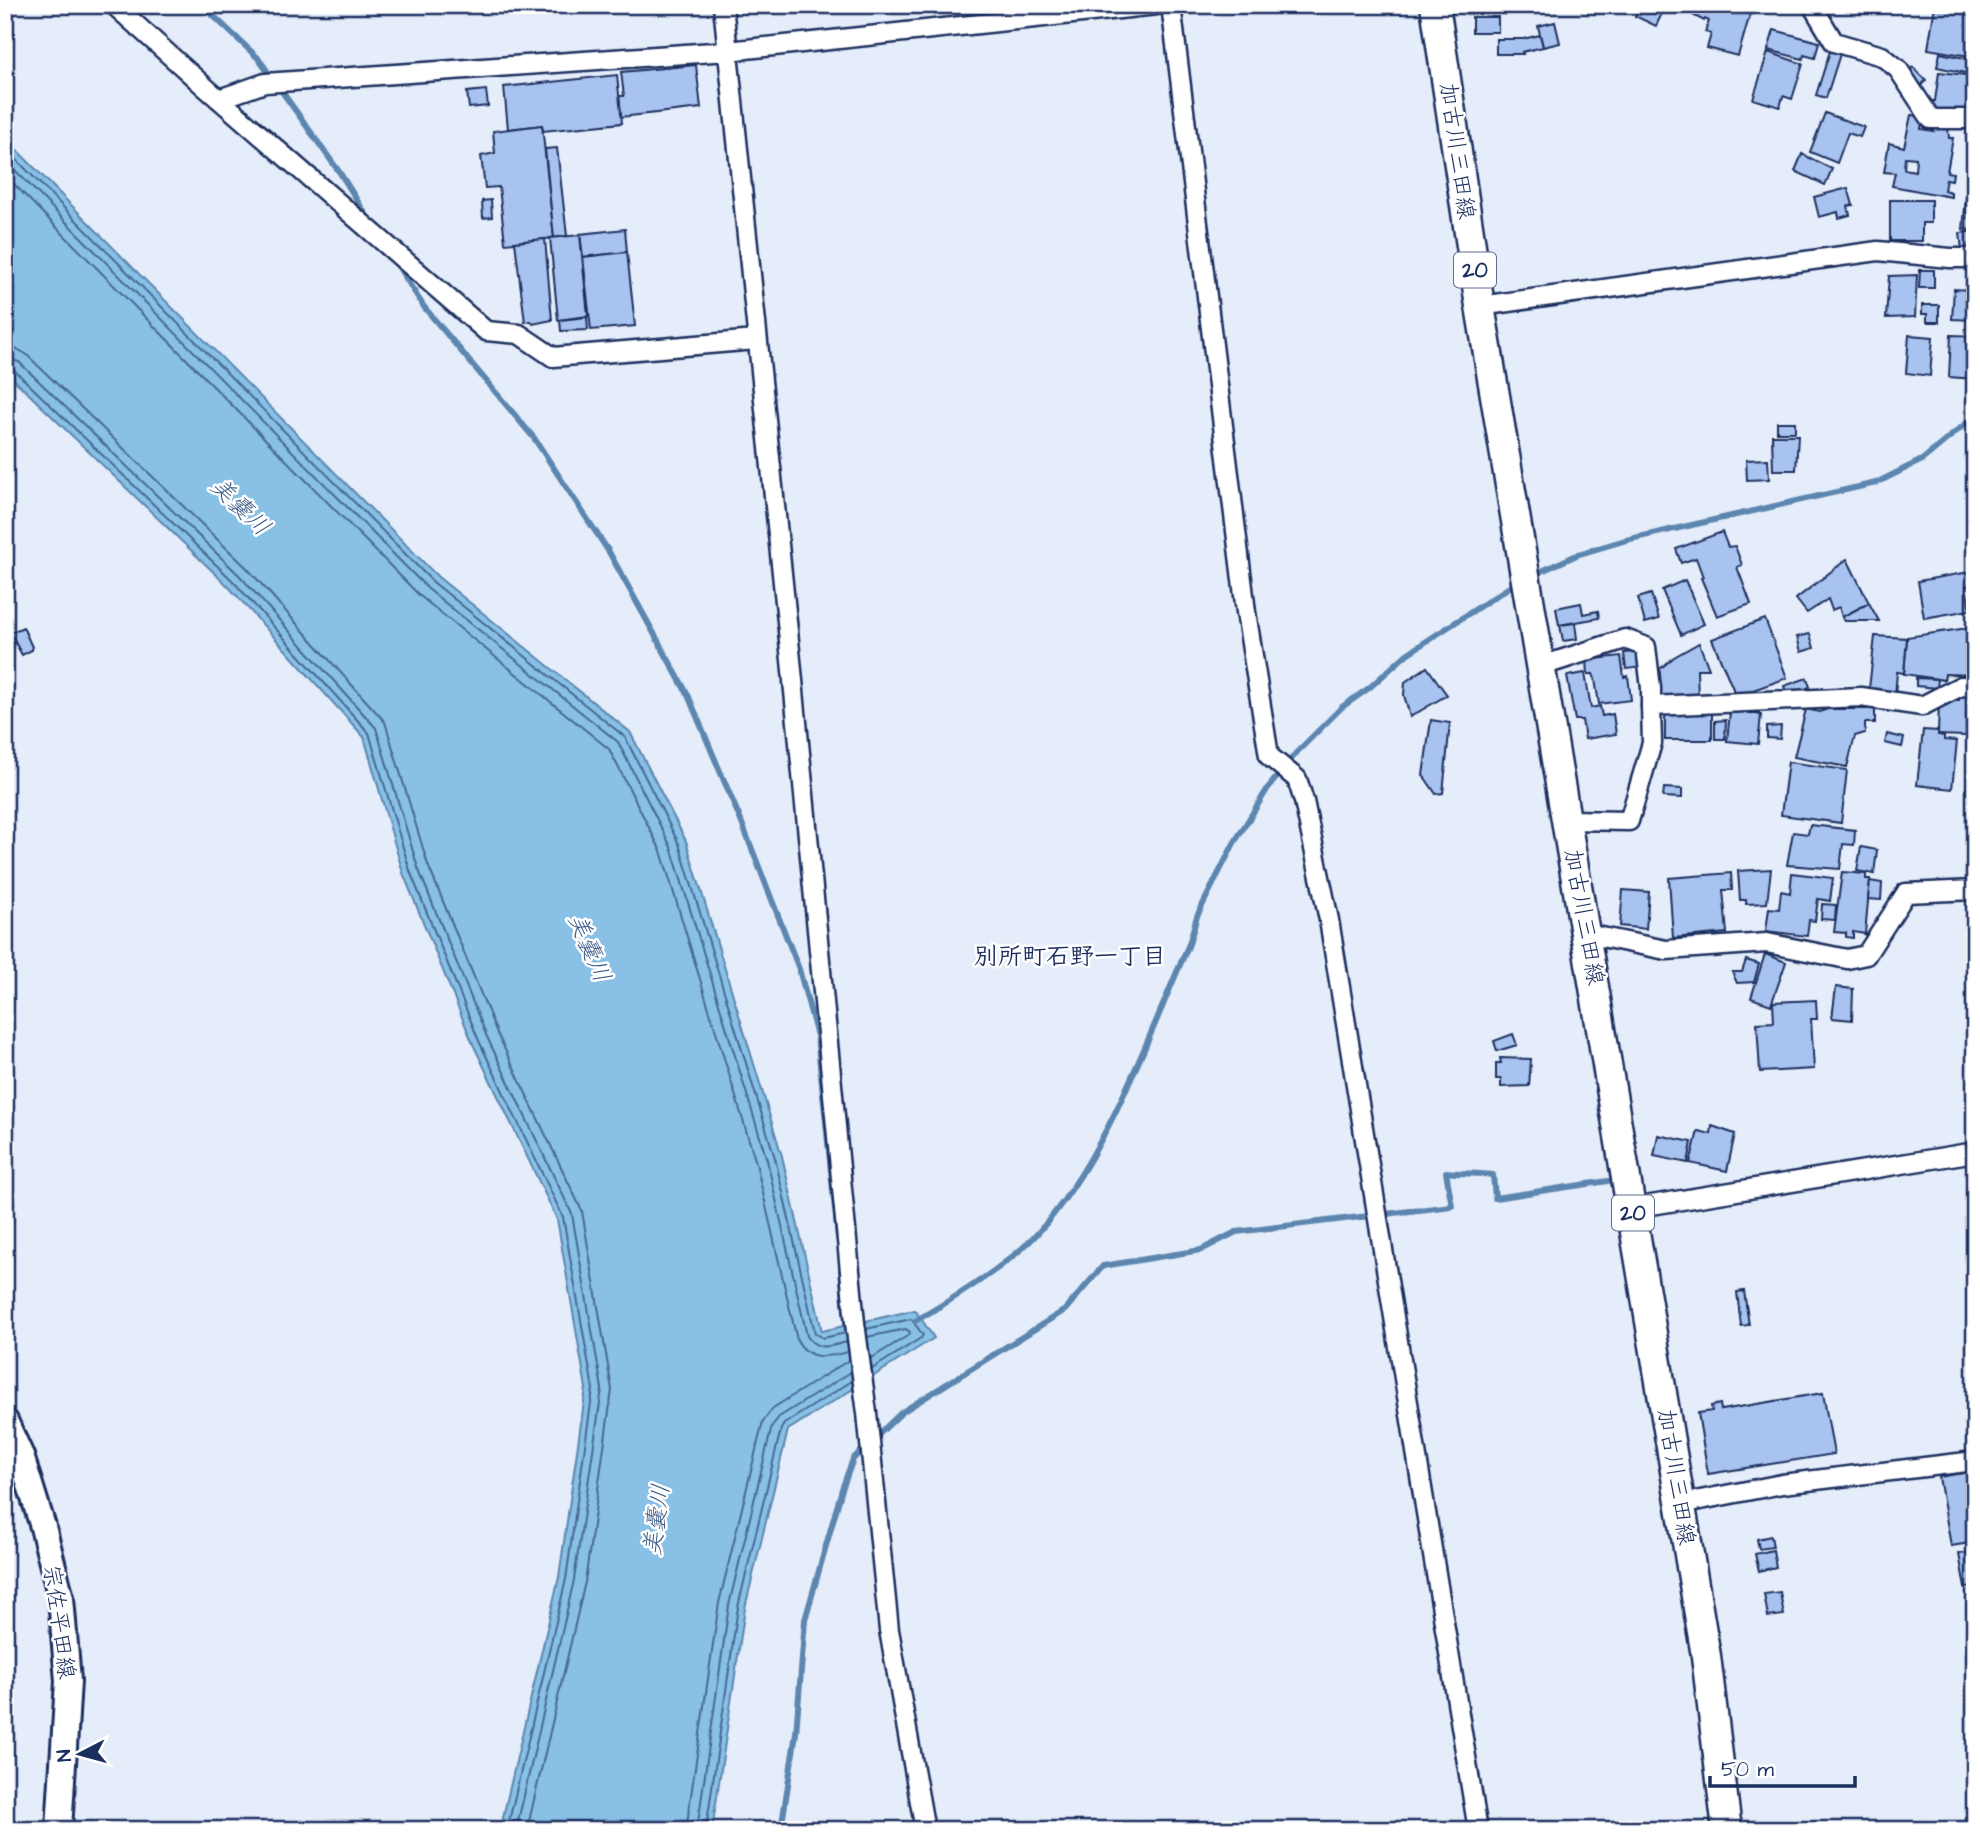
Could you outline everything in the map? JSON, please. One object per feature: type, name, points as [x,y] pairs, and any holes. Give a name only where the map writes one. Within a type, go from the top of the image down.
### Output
[{"type":"main road","name":"加古川三田線","points":[[1435,5],[1480,306],[1706,1656],[1727,1830]]},
{"type":"main road","name":"宗佐平田線","points":[[5,1421],[21,1456],[61,1598],[68,1681],[59,1830]]},
{"type":"street","points":[[114,5],[486,331],[519,334],[553,357],[756,340]]},
{"type":"street","points":[[723,5],[791,660],[855,1323],[879,1516],[889,1630],[925,1830]]},
{"type":"street","points":[[219,99],[265,83],[727,51],[1157,5]]},
{"type":"street","points":[[1171,5],[1246,612],[1269,756],[1297,779],[1329,920],[1478,1830]]},
{"type":"street","points":[[1812,5],[1834,42],[1882,56],[1898,69],[1931,119],[1975,118]]},
{"type":"street","points":[[1480,306],[1878,251],[1975,258]]},
{"type":"street","points":[[1542,666],[1625,639],[1646,647],[1653,743],[1629,821],[1567,820]]},
{"type":"street","points":[[1651,706],[1861,697],[1922,706],[1961,686],[1975,687]]},
{"type":"street","points":[[1587,934],[1666,950],[1767,943],[1847,959],[1866,955],[1906,892],[1975,890]]},
{"type":"street","points":[[1633,1208],[1974,1158]]},
{"type":"street","points":[[1680,1504],[1782,1485],[1975,1461]]},
{"type":"water","name":"美嚢川","points":[[5,138],[438,577],[630,732],[686,841],[782,1156],[822,1331],[915,1310],[934,1338],[788,1430],[745,1608],[712,1830],[500,1830],[559,1577],[586,1388],[557,1219],[473,1044],[403,873],[364,737],[228,586],[5,371]]},
{"type":"building","points":[[1639,5],[1666,5],[1656,26],[1635,16]]},
{"type":"building","points":[[1696,5],[1725,5],[1750,14],[1738,56],[1707,48],[1711,34],[1705,32],[1709,21],[1691,14]]},
{"type":"building","points":[[1725,5],[1754,5],[1752,14]]},
{"type":"building","points":[[1944,5],[1975,5],[1975,57],[1928,49],[1935,6],[1943,8]]},
{"type":"building","points":[[1472,17],[1498,17],[1498,32],[1472,32]]},
{"type":"building","points":[[1555,22],[1560,43],[1543,47],[1538,26]]},
{"type":"building","points":[[1774,30],[1819,42],[1815,58],[1804,55],[1803,59],[1768,50]]},
{"type":"building","points":[[1540,35],[1543,47],[1522,52],[1523,54],[1496,54],[1496,39],[1523,39]]},
{"type":"building","points":[[1830,51],[1840,54],[1826,98],[1816,95]]},
{"type":"building","points":[[1768,52],[1803,64],[1792,99],[1783,96],[1780,107],[1753,99]]},
{"type":"building","points":[[1940,53],[1975,60],[1975,75],[1937,67]]},
{"type":"building","points":[[696,65],[701,108],[621,117],[619,96],[624,96],[621,72]]},
{"type":"building","points":[[1913,67],[1926,80],[1921,86],[1907,72]]},
{"type":"building","points":[[1939,72],[1975,76],[1970,114],[1929,109],[1930,101],[1935,101]]},
{"type":"building","points":[[617,75],[622,123],[543,131],[542,125],[508,129],[504,87]]},
{"type":"building","points":[[486,90],[488,106],[469,108],[467,92]]},
{"type":"building","points":[[1825,113],[1864,127],[1860,137],[1848,133],[1837,163],[1810,152]]},
{"type":"building","points":[[1911,115],[1923,116],[1921,129],[1934,131],[1935,125],[1948,127],[1949,138],[1953,138],[1947,172],[1953,173],[1952,180],[1946,179],[1944,190],[1951,192],[1951,197],[1892,186],[1895,173],[1884,172],[1889,143],[1904,147]],"holes":[[[1905,157],[1916,158],[1915,171],[1904,169]]]},
{"type":"building","points":[[542,125],[554,238],[505,243],[499,187],[485,188],[481,156],[495,153],[493,131]]},
{"type":"building","points":[[557,148],[567,236],[554,238],[545,149]]},
{"type":"building","points":[[1802,154],[1832,169],[1825,185],[1795,171]]},
{"type":"building","points":[[1848,188],[1853,205],[1848,206],[1850,215],[1839,218],[1838,212],[1819,217],[1814,197]]},
{"type":"building","points":[[1966,197],[1975,198],[1972,230],[1963,229]]},
{"type":"building","points":[[491,200],[492,217],[483,218],[482,201]]},
{"type":"building","points":[[1890,200],[1931,200],[1931,223],[1922,223],[1922,241],[1890,241]]},
{"type":"building","points":[[625,229],[627,252],[583,257],[580,234]]},
{"type":"building","points":[[1975,231],[1975,249],[1962,250],[1960,233]]},
{"type":"building","points":[[580,235],[588,316],[558,320],[550,238]]},
{"type":"building","points":[[545,239],[552,320],[533,324],[531,321],[525,322],[515,242]]},
{"type":"building","points":[[627,252],[635,326],[591,330],[583,257]]},
{"type":"building","points":[[1920,270],[1934,270],[1934,288],[1919,288]]},
{"type":"building","points":[[1917,275],[1915,317],[1886,318],[1889,276]]},
{"type":"building","points":[[1970,278],[1975,278],[1975,320],[1952,319],[1954,289],[1969,290]]},
{"type":"building","points":[[1922,305],[1939,305],[1939,322],[1927,322],[1927,314],[1922,314]]},
{"type":"building","points":[[587,317],[588,330],[561,331],[560,320]]},
{"type":"building","points":[[1909,335],[1933,337],[1930,376],[1906,373]]},
{"type":"building","points":[[1951,335],[1975,336],[1975,379],[1949,377]]},
{"type":"building","points":[[1777,422],[1795,422],[1795,432],[1777,432]]},
{"type":"building","points":[[1772,435],[1798,435],[1796,470],[1773,470]]},
{"type":"building","points":[[1768,459],[1769,479],[1747,480],[1746,460]]},
{"type":"building","points":[[1722,532],[1728,547],[1735,546],[1742,565],[1737,567],[1751,604],[1717,616],[1701,578],[1703,577],[1696,558],[1681,563],[1676,549]]},
{"type":"building","points":[[1847,559],[1869,603],[1842,617],[1839,607],[1832,610],[1828,599],[1807,613],[1796,599]]},
{"type":"building","points":[[1970,572],[1972,585],[1966,586],[1970,610],[1924,618],[1918,581]]},
{"type":"building","points":[[1685,580],[1704,624],[1681,635],[1662,590]]},
{"type":"building","points":[[1651,594],[1659,619],[1645,623],[1638,598]]},
{"type":"building","points":[[1581,603],[1583,614],[1598,611],[1599,618],[1559,625],[1556,608]]},
{"type":"building","points":[[1869,603],[1879,621],[1845,621],[1842,617]]},
{"type":"building","points":[[1765,619],[1787,678],[1736,696],[1712,639]]},
{"type":"building","points":[[1575,623],[1577,639],[1563,641],[1560,625]]},
{"type":"building","points":[[23,627],[32,650],[22,655],[10,633]]},
{"type":"building","points":[[1975,627],[1975,675],[1945,674],[1944,680],[1904,674],[1907,637]]},
{"type":"building","points":[[1810,634],[1814,648],[1801,652],[1797,637]]},
{"type":"building","points":[[1875,636],[1907,638],[1904,673],[1897,672],[1895,696],[1877,694],[1869,689]]},
{"type":"building","points":[[1699,643],[1709,669],[1697,669],[1698,698],[1658,698],[1660,669],[1674,657]]},
{"type":"building","points":[[1635,652],[1644,667],[1626,669],[1624,653]]},
{"type":"building","points":[[1621,656],[1624,677],[1628,676],[1631,700],[1599,704],[1595,679],[1593,674],[1588,674],[1587,660]]},
{"type":"building","points":[[1427,667],[1447,695],[1410,717],[1404,695],[1405,682]]},
{"type":"building","points":[[1585,673],[1591,708],[1600,706],[1602,716],[1613,714],[1616,734],[1585,739],[1582,720],[1575,720],[1567,676]]},
{"type":"building","points":[[1807,678],[1810,687],[1788,696],[1784,686]]},
{"type":"building","points":[[1916,678],[1938,679],[1937,688],[1916,686]]},
{"type":"building","points":[[1967,694],[1966,736],[1938,735],[1939,700],[1959,700],[1959,695]]},
{"type":"building","points":[[1806,709],[1819,712],[1828,709],[1875,709],[1875,723],[1865,723],[1865,733],[1855,736],[1847,767],[1794,757]]},
{"type":"building","points":[[1665,712],[1712,712],[1712,740],[1665,740]]},
{"type":"building","points":[[1730,712],[1761,715],[1758,744],[1727,741]]},
{"type":"building","points":[[1431,720],[1450,723],[1443,793],[1436,794],[1423,775]]},
{"type":"building","points":[[1726,720],[1725,739],[1715,739],[1715,721]]},
{"type":"building","points":[[1781,726],[1780,739],[1767,738],[1767,727]]},
{"type":"building","points":[[1923,730],[1938,731],[1938,735],[1944,736],[1944,740],[1957,741],[1952,789],[1917,785]]},
{"type":"building","points":[[1887,734],[1904,738],[1902,747],[1885,743]]},
{"type":"building","points":[[1971,745],[1975,745],[1975,812],[1970,812]]},
{"type":"building","points":[[1788,762],[1847,770],[1841,823],[1781,815]]},
{"type":"building","points":[[1664,788],[1682,789],[1682,798],[1663,797]]},
{"type":"building","points":[[1810,825],[1855,830],[1854,845],[1843,844],[1840,869],[1787,865],[1793,832],[1808,834]]},
{"type":"building","points":[[1861,847],[1877,850],[1874,874],[1857,871]]},
{"type":"building","points":[[1771,869],[1767,903],[1746,904],[1746,900],[1740,900],[1738,871]]},
{"type":"building","points":[[1842,872],[1866,874],[1866,879],[1870,879],[1865,934],[1853,932],[1853,938],[1846,937],[1846,933],[1834,932]]},
{"type":"building","points":[[1731,873],[1732,890],[1723,890],[1727,933],[1673,938],[1669,878]]},
{"type":"building","points":[[1792,873],[1833,878],[1830,901],[1818,899],[1815,921],[1809,920],[1807,936],[1766,931],[1769,908],[1779,909],[1781,891],[1790,893]]},
{"type":"building","points":[[1870,881],[1882,883],[1881,900],[1868,899]]},
{"type":"building","points":[[1623,890],[1649,892],[1646,929],[1620,926]]},
{"type":"building","points":[[1822,904],[1836,905],[1835,920],[1821,919]]},
{"type":"building","points":[[1765,954],[1786,962],[1771,1005],[1751,998]]},
{"type":"building","points":[[1746,960],[1759,964],[1754,982],[1737,983],[1732,972],[1742,972]]},
{"type":"building","points":[[1836,987],[1853,989],[1852,1020],[1832,1018]]},
{"type":"building","points":[[1816,1000],[1817,1019],[1811,1019],[1814,1069],[1760,1072],[1757,1023],[1774,1022],[1773,1002]]},
{"type":"building","points":[[1513,1034],[1517,1045],[1497,1051],[1494,1041]]},
{"type":"building","points":[[1500,1058],[1531,1059],[1529,1086],[1501,1087],[1501,1079],[1496,1079],[1496,1063],[1501,1063]]},
{"type":"building","points":[[1712,1126],[1735,1134],[1727,1171],[1690,1163],[1698,1131],[1711,1134]]},
{"type":"building","points":[[1658,1135],[1692,1142],[1688,1163],[1654,1156]]},
{"type":"building","points":[[1744,1291],[1749,1325],[1741,1326],[1737,1292]]},
{"type":"building","points":[[1823,1393],[1834,1454],[1708,1474],[1698,1413],[1712,1411],[1711,1406],[1720,1404],[1721,1410]]},
{"type":"building","points":[[1975,1471],[1975,1536],[1969,1536],[1970,1543],[1951,1546],[1939,1477]]},
{"type":"building","points":[[1771,1536],[1773,1547],[1759,1549],[1757,1539]]},
{"type":"building","points":[[1773,1550],[1776,1567],[1759,1571],[1755,1554]]},
{"type":"building","points":[[1975,1552],[1975,1587],[1965,1588],[1959,1554]]},
{"type":"building","points":[[1780,1592],[1784,1615],[1768,1617],[1764,1594]]},
{"type":"waterway","points":[[202,5],[258,58],[340,173],[370,221]]},
{"type":"waterway","points":[[396,263],[424,307],[534,438],[609,552],[688,695],[799,969],[817,1036],[838,1238]]},
{"type":"waterway","points":[[1533,575],[1579,554],[1626,540],[1876,483],[1922,460],[1975,416]]},
{"type":"waterway","points":[[915,1321],[962,1293],[1010,1259],[1036,1235],[1061,1205],[1083,1171],[1123,1096],[1189,944],[1197,916],[1233,845],[1268,788],[1297,752],[1342,707],[1369,688],[1407,654],[1517,582]]},
{"type":"waterway","points":[[781,1830],[796,1733],[805,1620],[842,1489],[853,1459],[902,1412],[1065,1310],[1103,1266],[1201,1250],[1236,1232],[1452,1206],[1446,1172],[1493,1175],[1495,1198],[1608,1181]]},
{"type":"waterway","points":[[841,1270],[847,1332]]},
{"type":"district","name":"別所町石野一丁目","points":[[1070,957]]}]
